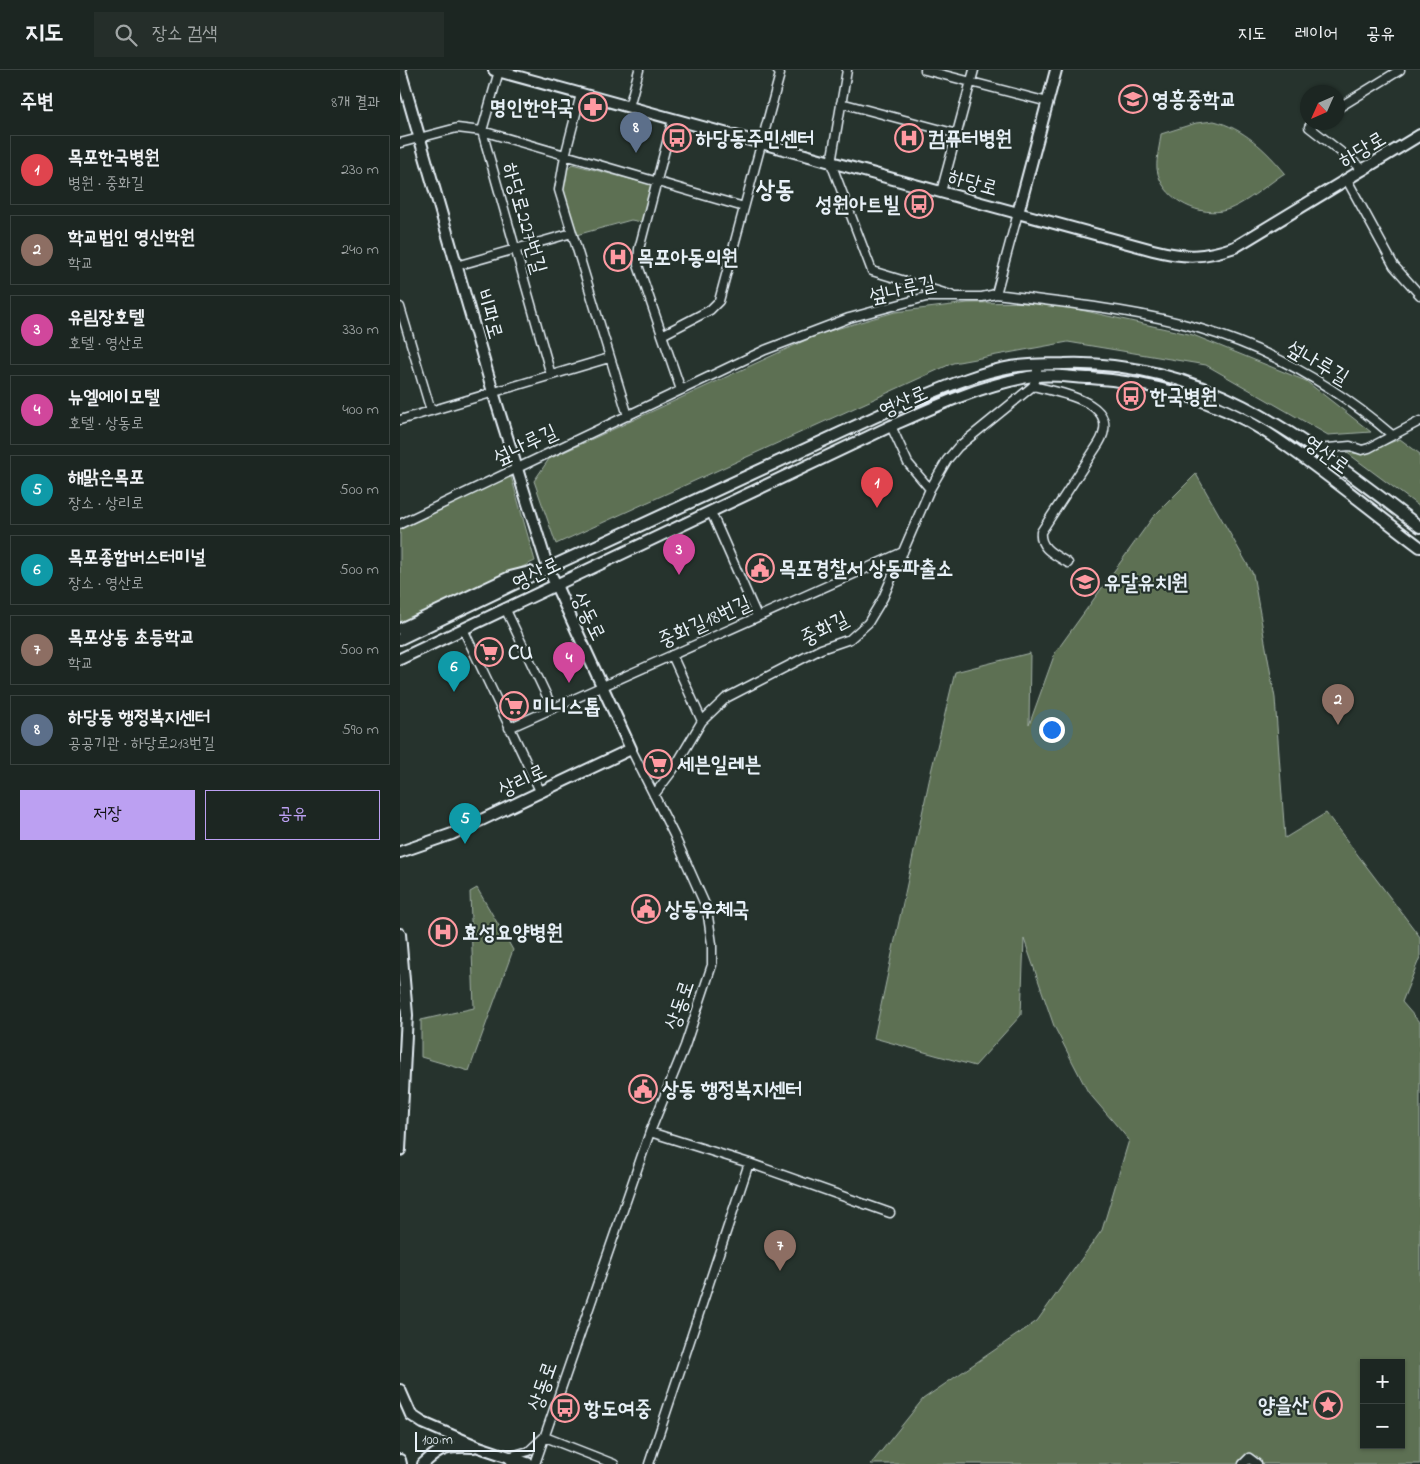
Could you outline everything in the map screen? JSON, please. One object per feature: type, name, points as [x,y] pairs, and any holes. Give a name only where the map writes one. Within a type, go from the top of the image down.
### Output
[{"type":"street","name":"비파로","points":[[400,70],[493,392],[548,568]]},
{"type":"street","points":[[629,107],[639,70]]},
{"type":"street","points":[[662,335],[710,310],[719,302],[780,74],[777,70]]},
{"type":"street","points":[[847,70],[831,163],[872,271],[955,297]]},
{"type":"street","points":[[926,70],[1048,102]]},
{"type":"street","points":[[941,192],[974,70]]},
{"type":"street","points":[[996,294],[1056,70]]},
{"type":"street","points":[[1345,103],[1389,73],[1400,70]]},
{"type":"street","points":[[482,131],[496,71]]},
{"type":"street","name":"하당로","points":[[496,71],[1169,254],[1197,257],[1235,247],[1420,135]]},
{"type":"street","points":[[581,94],[565,156],[559,190],[628,416]]},
{"type":"street","points":[[841,103],[957,134]]},
{"type":"street","points":[[673,119],[639,249],[638,265],[681,390]]},
{"type":"street","points":[[400,143],[458,128],[482,131],[744,207]]},
{"type":"street","points":[[1312,130],[1364,170]]},
{"type":"street","name":"하당로227번길","points":[[482,131],[551,375]]},
{"type":"street","points":[[1347,180],[1394,266],[1420,295]]},
{"type":"street","points":[[456,266],[572,233]]},
{"type":"street","name":"섶나루길","points":[[400,524],[765,350],[849,318],[926,298],[996,294],[1130,312],[1198,328],[1262,352],[1329,386],[1392,435]]},
{"type":"street","points":[[400,307],[430,411]]},
{"type":"street","points":[[400,420],[609,358]]},
{"type":"street","name":"중화길","points":[[654,795],[673,770],[702,721],[726,698],[745,686],[820,650],[850,639],[874,616],[930,488],[946,460],[958,447],[1033,386],[1037,376],[1038,365]]},
{"type":"street","name":"영산로","points":[[400,639],[548,568],[890,410],[986,374],[1011,367],[1116,365],[1193,382],[1232,399],[1317,449],[1420,527]]},
{"type":"street","name":"영산로","points":[[400,659],[955,398],[992,386],[1037,376],[1114,380],[1149,386],[1190,396],[1226,412],[1265,431],[1420,547]]},
{"type":"street","points":[[1033,386],[1063,393],[1084,401],[1102,415],[1105,426],[1099,443],[1041,532],[1040,540],[1043,546],[1068,563]]},
{"type":"street","points":[[1317,449],[1350,446],[1362,450],[1370,448],[1420,421]]},
{"type":"street","points":[[892,426],[908,464],[930,488]]},
{"type":"street","points":[[711,512],[757,616]]},
{"type":"street","name":"중화길18번길","points":[[509,728],[552,707],[903,552]]},
{"type":"street","points":[[400,629],[510,577],[548,568]]},
{"type":"street","name":"상동로","points":[[535,1464],[650,1132],[685,1046],[710,971],[713,952],[707,909],[554,585],[548,568]]},
{"type":"street","points":[[505,608],[552,707]]},
{"type":"street","points":[[463,629],[540,793]]},
{"type":"street","points":[[672,655],[702,721]]},
{"type":"street","name":"상리로","points":[[400,852],[452,834],[631,750]]},
{"type":"street","points":[[400,934],[408,1015],[400,1150]]},
{"type":"street","points":[[650,1132],[749,1163],[890,1213]]},
{"type":"street","points":[[649,1464],[749,1163]]},
{"type":"street","points":[[400,1390],[411,1415],[423,1423],[511,1460],[530,1464]]},
{"type":"street","points":[[511,1460],[529,1451],[545,1437],[614,1464]]},
{"type":"street","points":[[422,1464],[437,1451],[452,1446],[479,1447]]},
{"type":"street","points":[[1243,1464],[1249,1458],[1257,1464]]},
{"type":"street","points":[[400,1460],[401,1464]]},
{"type":"green space","points":[[1214,121],[1225,124],[1244,134],[1270,156],[1285,173],[1238,205],[1230,209],[1212,212],[1191,207],[1172,196],[1160,179],[1157,165],[1161,134],[1196,123]]},
{"type":"green space","points":[[572,164],[649,184],[652,187],[642,222],[631,220],[576,235],[563,188],[566,171]]},
{"type":"green space","points":[[1045,302],[1193,335],[1306,381],[1371,432],[1328,435],[1206,365],[1068,342],[953,363],[556,544],[534,481],[549,459],[819,334],[895,312],[968,303]]},
{"type":"green space","points":[[1400,439],[1420,454],[1420,507],[1346,452],[1361,454]]},
{"type":"green space","points":[[1196,474],[1253,574],[1275,698],[1285,838],[1326,813],[1420,937],[1420,957],[1402,1002],[1420,1023],[1420,1464],[871,1464],[923,1399],[1037,1321],[1102,1230],[1129,1140],[1088,1092],[1054,1026],[1024,939],[1021,1015],[975,1066],[874,1038],[931,772],[955,672],[1030,653],[1029,725],[1055,653],[1153,517]]},
{"type":"green space","points":[[511,476],[535,561],[400,624],[400,529]]},
{"type":"green space","points":[[477,888],[513,950],[469,1071],[421,1057],[421,1020],[474,1008],[470,892]]},
{"type":"place","name":"영흥중학교","points":[[1133,99]]},
{"type":"place","name":"명인한약국","points":[[593,107]]},
{"type":"place","name":"하당동주민센터","points":[[677,138]]},
{"type":"place","name":"컴퓨터병원","points":[[909,138]]},
{"type":"place","name":"하당동 행정복지센터","points":[[636,153]]},
{"type":"place","name":"성원아트빌","points":[[919,204]]},
{"type":"place","name":"목포아동의원","points":[[618,257]]},
{"type":"place","name":"한국병원","points":[[1131,396]]},
{"type":"place","name":"목포한국병원","points":[[877,508]]},
{"type":"place","name":"목포경찰서 상동파출소","points":[[760,568]]},
{"type":"place","name":"유림장호텔","points":[[679,575]]},
{"type":"place","name":"유달유치원","points":[[1085,582]]},
{"type":"place","name":"CU","points":[[489,652]]},
{"type":"place","name":"뉴엘에이모텔","points":[[569,683]]},
{"type":"place","name":"목포종합버스터미널","points":[[454,692]]},
{"type":"place","name":"미니스톱","points":[[514,706]]},
{"type":"place","name":"학교법인 영신학원","points":[[1338,725]]},
{"type":"place","name":"세븐일레븐","points":[[658,764]]},
{"type":"place","name":"해맑은목포","points":[[465,844]]},
{"type":"place","name":"상동우체국","points":[[646,909]]},
{"type":"place","name":"효성요양병원","points":[[443,932]]},
{"type":"place","name":"상동 행정복지센터","points":[[643,1089]]},
{"type":"place","name":"목포상동 초등학교","points":[[780,1271]]},
{"type":"place","name":"양을산","points":[[1328,1405]]},
{"type":"place","name":"항도여중","points":[[565,1408]]},
{"type":"district","name":"상동","points":[[775,189]]}]
